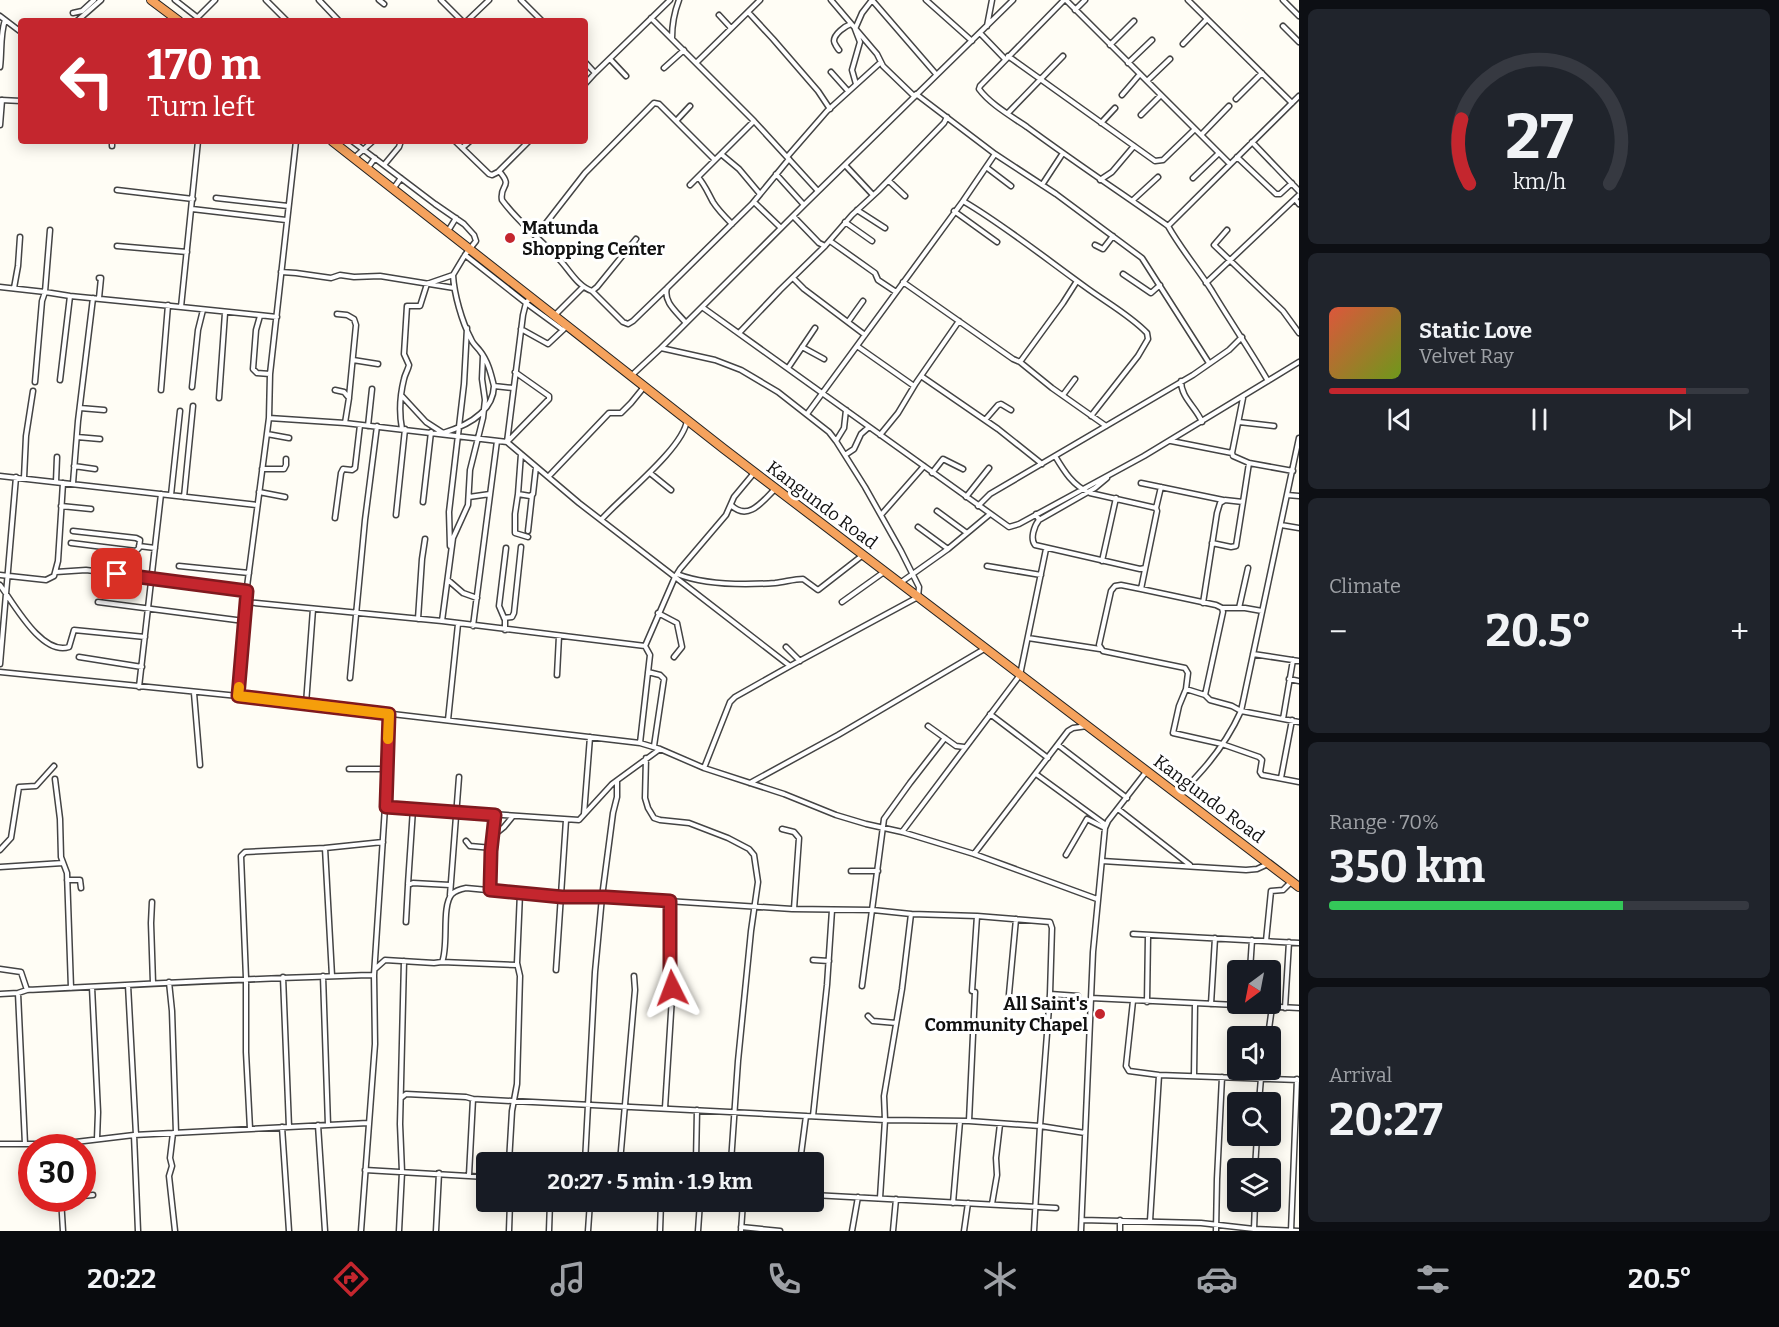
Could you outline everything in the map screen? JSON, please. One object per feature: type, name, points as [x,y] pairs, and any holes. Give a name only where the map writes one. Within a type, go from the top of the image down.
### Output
[{"type":"highway","points":[[151,0],[175,18]]},
{"type":"highway","name":"Kangundo Road","points":[[336,144],[448,231],[467,251],[529,300],[555,315],[566,328],[1299,887]]},
{"type":"street","points":[[74,13],[82,10],[94,0]]},
{"type":"street","points":[[84,18],[101,0]]},
{"type":"street","points":[[175,0],[197,16],[215,0]]},
{"type":"street","points":[[266,0],[284,18]]},
{"type":"street","points":[[319,0],[336,18]]},
{"type":"street","points":[[379,0],[384,4]]},
{"type":"street","points":[[441,0],[459,18]]},
{"type":"street","points":[[470,18],[489,0]]},
{"type":"street","points":[[521,0],[539,18]]},
{"type":"street","points":[[588,81],[670,0]]},
{"type":"street","points":[[672,39],[672,25],[679,0]]},
{"type":"street","points":[[696,63],[760,0]]},
{"type":"street","points":[[831,0],[878,54],[883,66],[915,95],[1142,258],[1209,363]]},
{"type":"street","points":[[856,84],[852,70],[860,42],[855,29],[862,13],[872,0],[936,74]]},
{"type":"street","points":[[926,0],[972,41]]},
{"type":"street","points":[[987,27],[993,0]]},
{"type":"street","points":[[630,377],[662,348],[804,204],[981,33],[1012,0]]},
{"type":"street","points":[[1230,164],[1065,0],[979,89],[1100,180],[1133,200],[1168,226],[1242,337],[1268,381]]},
{"type":"street","points":[[1076,10],[1085,0]]},
{"type":"street","points":[[1188,0],[1292,103]]},
{"type":"street","points":[[1283,0],[1299,16]]},
{"type":"street","points":[[748,13],[818,91],[830,109]]},
{"type":"street","points":[[719,15],[730,28]]},
{"type":"street","points":[[0,16],[18,30]]},
{"type":"street","points":[[651,18],[754,121],[818,191]]},
{"type":"street","points":[[1183,44],[1208,19]]},
{"type":"street","points":[[0,67],[1,35],[5,20]]},
{"type":"street","points":[[1110,45],[1134,21]]},
{"type":"street","points":[[839,50],[834,39],[841,30],[851,24]]},
{"type":"street","points":[[1283,26],[1299,42]]},
{"type":"street","points":[[981,33],[1007,58],[1159,162],[1195,129]]},
{"type":"street","points":[[1128,63],[1152,40]]},
{"type":"street","points":[[664,68],[684,50]]},
{"type":"street","points":[[1008,113],[1063,56]]},
{"type":"street","points":[[610,59],[626,76]]},
{"type":"street","points":[[1147,81],[1170,59]]},
{"type":"street","points":[[499,171],[506,179],[502,200],[583,287],[592,291],[623,322],[628,324],[754,202],[830,109],[881,62]]},
{"type":"street","points":[[588,65],[595,73]]},
{"type":"street","points":[[831,72],[848,91]]},
{"type":"street","points":[[1122,95],[1140,74]]},
{"type":"street","points":[[1236,99],[1262,74]]},
{"type":"street","points":[[1141,115],[1161,95]]},
{"type":"street","points":[[1168,226],[1299,96]]},
{"type":"street","points":[[0,125],[1,100],[18,101]]},
{"type":"street","points":[[536,236],[585,173],[654,103],[658,104],[715,160]]},
{"type":"street","points":[[676,121],[690,106]]},
{"type":"street","points":[[1201,135],[1229,106]]},
{"type":"street","points":[[1101,123],[1115,108]]},
{"type":"street","points":[[739,333],[830,241],[845,222],[889,181],[947,117]]},
{"type":"street","points":[[690,185],[754,121]]},
{"type":"street","points":[[1206,283],[1299,193],[1252,142]]},
{"type":"street","points":[[181,307],[198,144]]},
{"type":"street","points":[[238,696],[245,602],[269,418],[270,374],[296,144]]},
{"type":"street","points":[[346,153],[353,144]]},
{"type":"street","points":[[356,144],[467,226],[476,239],[453,274],[454,288],[471,339],[491,372],[494,395],[484,411],[469,423],[443,433],[426,422],[401,396]]},
{"type":"street","points":[[354,158],[371,144]]},
{"type":"street","points":[[384,165],[400,144]]},
{"type":"street","points":[[457,144],[492,175],[499,171],[524,144]]},
{"type":"street","points":[[462,148],[467,144]]},
{"type":"street","points":[[1100,180],[1112,172],[1134,146]]},
{"type":"street","points":[[721,153],[739,169],[760,194]]},
{"type":"street","points":[[1042,185],[1063,153]]},
{"type":"street","points":[[1193,178],[1219,153]]},
{"type":"street","points":[[807,414],[995,154]]},
{"type":"street","points":[[1237,157],[1276,194],[1280,194],[1292,183]]},
{"type":"street","points":[[367,169],[375,158]]},
{"type":"street","points":[[845,165],[873,195]]},
{"type":"street","points":[[986,167],[1011,186]]},
{"type":"street","points":[[776,174],[804,204]]},
{"type":"street","points":[[698,176],[707,187],[713,202],[732,224]]},
{"type":"street","points":[[1133,200],[1158,177]]},
{"type":"street","points":[[393,189],[401,178]]},
{"type":"street","points":[[889,181],[904,196]]},
{"type":"street","points":[[117,190],[193,199]]},
{"type":"street","points":[[216,198],[288,206]]},
{"type":"street","points":[[1295,199],[1299,204]]},
{"type":"street","points":[[963,201],[1146,331],[1148,339],[1138,356],[1091,416]]},
{"type":"street","points":[[754,202],[781,228]]},
{"type":"street","points":[[192,209],[286,220]]},
{"type":"street","points":[[857,210],[885,228]]},
{"type":"street","points":[[954,211],[997,242]]},
{"type":"street","points":[[793,216],[819,243],[825,246]]},
{"type":"street","points":[[448,231],[456,218]]},
{"type":"street","points":[[845,222],[872,241]]},
{"type":"street","points":[[35,382],[50,230]]},
{"type":"street","points":[[1227,230],[1214,245],[1283,311],[1299,333]]},
{"type":"street","points":[[1095,245],[1103,249],[1113,236]]},
{"type":"street","points":[[14,288],[20,237]]},
{"type":"street","points":[[592,291],[636,239]]},
{"type":"street","points":[[830,241],[875,273],[878,280],[896,292]]},
{"type":"street","points":[[117,246],[187,252]]},
{"type":"street","points":[[281,272],[330,278],[340,275],[380,276],[454,288]]},
{"type":"street","points":[[427,284],[453,274]]},
{"type":"street","points":[[1123,274],[1151,293],[1160,285]]},
{"type":"street","points":[[99,278],[101,278],[99,298]]},
{"type":"street","points":[[793,278],[865,335]]},
{"type":"street","points":[[1020,362],[1077,281]]},
{"type":"street","points":[[903,282],[1020,362],[1106,426]]},
{"type":"street","points":[[396,515],[404,429],[400,409],[401,396],[409,365],[404,354],[407,306],[420,306],[427,284]]},
{"type":"street","points":[[555,315],[583,287]]},
{"type":"street","points":[[0,288],[277,317]]},
{"type":"street","points":[[667,288],[667,300],[686,323]]},
{"type":"street","points":[[60,380],[70,296]]},
{"type":"street","points":[[72,483],[93,298]]},
{"type":"street","points":[[656,298],[667,300]]},
{"type":"street","points":[[507,442],[521,329],[529,300],[566,328],[548,344],[521,329]]},
{"type":"street","points":[[848,322],[862,301]]},
{"type":"street","points":[[160,390],[168,305]]},
{"type":"street","points":[[702,307],[1009,527],[1170,441],[1299,362]]},
{"type":"street","points":[[192,387],[198,330],[203,310]]},
{"type":"street","points":[[219,398],[225,313]]},
{"type":"street","points":[[337,314],[347,315],[354,319],[356,333],[345,423]]},
{"type":"street","points":[[260,316],[256,330],[253,369],[257,373],[270,374]]},
{"type":"street","points":[[880,435],[898,413],[959,321]]},
{"type":"street","points":[[451,553],[449,512],[464,384],[467,328]]},
{"type":"street","points":[[788,368],[815,328]]},
{"type":"street","points":[[978,506],[990,494],[1181,381],[1229,350],[1242,337]]},
{"type":"street","points":[[857,346],[914,386]]},
{"type":"street","points":[[802,347],[824,359]]},
{"type":"street","points":[[662,348],[715,360],[741,370],[778,392],[825,428],[836,441],[881,515],[919,587],[918,597],[732,700],[704,768]]},
{"type":"street","points":[[442,621],[453,538],[469,497],[470,470],[484,411],[483,356]]},
{"type":"street","points":[[353,360],[378,364]]},
{"type":"street","points":[[507,442],[549,399],[549,396],[515,372]]},
{"type":"street","points":[[921,376],[986,420],[1042,464]]},
{"type":"street","points":[[1063,395],[1075,379]]},
{"type":"street","points":[[1181,381],[1181,391],[1198,412],[1202,422]]},
{"type":"street","points":[[494,386],[513,388]]},
{"type":"street","points":[[549,476],[598,422],[609,413],[621,412],[644,387]]},
{"type":"street","points":[[369,426],[372,389]]},
{"type":"street","points":[[334,390],[344,392],[349,398]]},
{"type":"street","points":[[24,478],[26,436],[33,391]]},
{"type":"street","points":[[1232,453],[1243,397]]},
{"type":"street","points":[[986,420],[998,405],[1001,404],[1011,410]]},
{"type":"street","points":[[184,497],[193,406]]},
{"type":"street","points":[[80,408],[104,411]]},
{"type":"street","points":[[836,441],[844,428],[846,410]]},
{"type":"street","points":[[171,495],[180,411]]},
{"type":"street","points":[[269,418],[376,426],[507,442],[579,503],[790,666]]},
{"type":"street","points":[[601,520],[650,473],[684,432],[687,420]]},
{"type":"street","points":[[1239,422],[1274,426]]},
{"type":"street","points":[[335,518],[342,470],[356,468],[360,425]]},
{"type":"street","points":[[350,678],[376,426]]},
{"type":"street","points":[[845,455],[854,448],[861,434],[869,427]]},
{"type":"street","points":[[423,502],[431,432]]},
{"type":"street","points":[[267,434],[289,438]]},
{"type":"street","points":[[77,437],[100,440]]},
{"type":"street","points":[[1178,795],[1202,771],[1232,729],[1241,711],[1299,438]]},
{"type":"street","points":[[473,626],[497,441]]},
{"type":"street","points":[[1170,441],[1232,453],[1236,458],[1249,463],[1293,471]]},
{"type":"street","points":[[522,454],[514,529],[515,533],[528,537]]},
{"type":"street","points":[[1055,456],[1071,479],[1082,489],[1156,508]]},
{"type":"street","points":[[56,482],[57,457]]},
{"type":"street","points":[[262,469],[284,470],[286,459]]},
{"type":"street","points":[[932,472],[942,459],[963,469]]},
{"type":"street","points":[[1212,543],[1236,546],[1249,463]]},
{"type":"street","points":[[74,466],[95,469]]},
{"type":"street","points":[[528,531],[536,466]]},
{"type":"street","points":[[881,515],[924,466]]},
{"type":"street","points":[[966,497],[989,468]]},
{"type":"street","points":[[645,646],[676,576],[726,515],[734,497],[754,472]]},
{"type":"street","points":[[650,473],[671,490]]},
{"type":"street","points":[[1109,475],[1101,484],[1039,520],[1036,524],[1033,543],[1046,549],[1143,569]]},
{"type":"street","points":[[0,476],[257,505]]},
{"type":"street","points":[[0,664],[16,477]]},
{"type":"street","points":[[0,575],[46,580],[56,572],[63,482]]},
{"type":"street","points":[[1141,483],[1222,500],[1243,502]]},
{"type":"street","points":[[1141,588],[1161,487]]},
{"type":"street","points":[[731,505],[742,512],[753,511],[776,489]]},
{"type":"street","points":[[259,492],[285,497]]},
{"type":"street","points":[[139,687],[161,494]]},
{"type":"street","points":[[469,497],[490,494]]},
{"type":"street","points":[[518,494],[532,495]]},
{"type":"street","points":[[1287,495],[1299,496]]},
{"type":"street","points":[[1102,561],[1116,498]]},
{"type":"street","points":[[1203,603],[1217,513],[1222,500]]},
{"type":"street","points":[[61,507],[91,509]]},
{"type":"street","points":[[937,511],[967,533]]},
{"type":"street","points":[[899,583],[948,549],[990,514]]},
{"type":"street","points":[[1036,514],[1039,520]]},
{"type":"street","points":[[1281,525],[1299,528]]},
{"type":"street","points":[[918,527],[948,549]]},
{"type":"street","points":[[70,543],[136,551],[139,546],[140,540],[136,538],[73,531]]},
{"type":"street","points":[[418,619],[424,539]]},
{"type":"street","points":[[139,546],[155,548]]},
{"type":"street","points":[[504,618],[512,617],[514,613],[521,546]]},
{"type":"street","points":[[505,630],[506,623],[500,606],[506,548]]},
{"type":"street","points":[[902,832],[1020,675],[1046,549]]},
{"type":"street","points":[[676,576],[728,583],[771,583],[803,579],[818,590],[863,555]]},
{"type":"street","points":[[179,566],[249,573]]},
{"type":"street","points":[[987,566],[1041,575]]},
{"type":"street","points":[[1239,608],[1248,568]]},
{"type":"street","points":[[56,572],[81,570],[151,577],[247,591]]},
{"type":"street","points":[[842,602],[885,572]]},
{"type":"street","points":[[448,580],[463,593],[477,598]]},
{"type":"street","points":[[0,585],[17,613],[54,647],[63,649],[69,647],[75,630],[145,637]]},
{"type":"street","points":[[1101,649],[1113,588],[1121,585],[1222,608],[1262,611]]},
{"type":"street","points":[[98,602],[244,621]]},
{"type":"street","points":[[245,602],[442,621],[645,646]]},
{"type":"street","points":[[1205,695],[1222,608]]},
{"type":"street","points":[[306,704],[313,609]]},
{"type":"street","points":[[658,613],[677,623],[682,647],[674,657]]},
{"type":"street","points":[[448,720],[458,624]]},
{"type":"street","points":[[557,675],[559,636]]},
{"type":"street","points":[[1028,638],[1101,649],[1106,652],[1185,668],[1188,673],[1186,689],[1179,706],[1173,733],[1222,744],[1261,758],[1260,774],[1299,782]]},
{"type":"street","points":[[640,743],[650,655],[645,646]]},
{"type":"street","points":[[786,647],[800,661]]},
{"type":"street","points":[[750,783],[987,648]]},
{"type":"street","points":[[1253,654],[1296,660],[1289,679],[1283,719]]},
{"type":"street","points":[[79,657],[142,667]]},
{"type":"street","points":[[0,672],[238,696],[640,743],[654,746],[704,768],[836,815],[974,854],[1097,899]]},
{"type":"street","points":[[648,672],[660,675],[664,679],[654,746]]},
{"type":"street","points":[[1289,679],[1299,681]]},
{"type":"street","points":[[1186,689],[1241,711],[1299,722]]},
{"type":"street","points":[[194,693],[200,765]]},
{"type":"street","points":[[361,1231],[375,1044],[374,975],[386,807],[389,714]]},
{"type":"street","points":[[990,714],[1048,758]]},
{"type":"street","points":[[1281,778],[1292,720]]},
{"type":"street","points":[[928,726],[956,746],[965,747]]},
{"type":"street","points":[[974,854],[1071,729],[1088,726]]},
{"type":"street","points":[[584,815],[590,737]]},
{"type":"street","points":[[862,986],[884,819],[945,738]]},
{"type":"street","points":[[1058,745],[1127,798]]},
{"type":"street","points":[[386,807],[579,820],[617,781],[660,749]]},
{"type":"street","points":[[646,758],[645,798],[651,815],[660,820],[689,823],[728,838],[754,855],[757,872],[755,906],[732,1152]]},
{"type":"street","points":[[0,850],[11,838],[19,787],[36,786],[54,766]]},
{"type":"street","points":[[349,769],[386,769]]},
{"type":"street","points":[[1081,1231],[1097,899],[1106,826],[1147,771]]},
{"type":"street","points":[[1036,774],[1106,826]]},
{"type":"street","points":[[442,962],[445,956],[445,934],[458,813],[459,777]]},
{"type":"street","points":[[56,779],[61,857],[67,873],[71,988]]},
{"type":"street","points":[[586,1152],[595,972],[602,897],[617,797],[617,781]]},
{"type":"street","points":[[406,922],[413,809]]},
{"type":"street","points":[[1118,809],[1191,866]]},
{"type":"street","points":[[490,890],[495,815]]},
{"type":"street","points":[[494,835],[513,816]]},
{"type":"street","points":[[1066,855],[1087,819],[1106,826]]},
{"type":"street","points":[[556,970],[566,820]]},
{"type":"street","points":[[782,829],[794,832],[799,838],[794,909]]},
{"type":"street","points":[[466,841],[470,846],[492,848]]},
{"type":"street","points":[[250,1129],[241,855],[245,852],[383,842]]},
{"type":"street","points":[[325,848],[332,976]]},
{"type":"street","points":[[1102,861],[1246,870],[1269,864]]},
{"type":"street","points":[[0,867],[63,863]]},
{"type":"street","points":[[851,871],[878,871]]},
{"type":"street","points":[[67,880],[80,880],[81,888]]},
{"type":"street","points":[[1266,941],[1271,891],[1283,890],[1292,881]]},
{"type":"street","points":[[408,885],[413,883],[450,885]]},
{"type":"street","points":[[450,897],[459,890],[490,890],[562,897],[602,897],[794,909],[873,910],[1050,922],[1052,928],[1050,994],[1034,1231]]},
{"type":"street","points":[[510,1152],[512,1111],[518,1084],[520,976],[517,965],[520,893]]},
{"type":"street","points":[[665,1108],[672,997],[670,901]]},
{"type":"street","points":[[152,902],[153,983]]},
{"type":"street","points":[[813,1116],[832,910]]},
{"type":"street","points":[[880,1198],[885,1120],[884,1095],[902,989],[911,914]]},
{"type":"street","points":[[969,1121],[977,916]]},
{"type":"street","points":[[1009,994],[1016,919]]},
{"type":"street","points":[[1133,934],[1299,943]]},
{"type":"street","points":[[1147,1002],[1148,936]]},
{"type":"street","points":[[1211,1005],[1215,938]]},
{"type":"street","points":[[1251,960],[1252,940]]},
{"type":"street","points":[[1285,1008],[1289,942]]},
{"type":"street","points":[[375,969],[385,960],[517,965]]},
{"type":"street","points":[[813,960],[829,961]]},
{"type":"street","points":[[399,1231],[402,1172],[400,1098],[404,961]]},
{"type":"street","points":[[0,969],[21,972],[27,990]]},
{"type":"street","points":[[0,994],[27,990],[246,978],[374,975]]},
{"type":"street","points":[[323,976],[328,1125]]},
{"type":"street","points":[[621,1152],[635,990],[634,976]]},
{"type":"street","points":[[283,977],[289,1127]]},
{"type":"street","points":[[170,982],[175,1133],[170,1151],[172,1166],[169,1176],[176,1231]]},
{"type":"street","points":[[128,985],[138,1231]]},
{"type":"street","points":[[92,987],[98,1112],[97,1139],[368,1123]]},
{"type":"street","points":[[18,993],[25,1134]]},
{"type":"street","points":[[1050,994],[1078,996]]},
{"type":"street","points":[[1091,998],[1227,1005]]},
{"type":"street","points":[[1133,1001],[1127,1068],[1132,1072],[1159,1075],[1227,1077]]},
{"type":"street","points":[[1194,1004],[1194,1076]]},
{"type":"street","points":[[1281,1008],[1299,1008]]},
{"type":"street","points":[[868,1016],[873,1021],[896,1023]]},
{"type":"street","points":[[1150,1221],[1159,1075]]},
{"type":"street","points":[[1216,1231],[1222,1077]]},
{"type":"street","points":[[1281,1079],[1298,1080],[1291,1231]]},
{"type":"street","points":[[400,1098],[406,1094],[466,1096],[473,1099],[885,1120],[969,1121],[1040,1126],[1085,1133]]},
{"type":"street","points":[[468,1175],[473,1099]]},
{"type":"street","points":[[696,1152],[697,1110]]},
{"type":"street","points":[[801,1152],[806,1116]]},
{"type":"street","points":[[953,1203],[960,1121]]},
{"type":"street","points":[[992,1204],[998,1175],[996,1158],[1000,1124]]},
{"type":"street","points":[[318,1125],[325,1231]]},
{"type":"street","points":[[282,1127],[289,1231]]},
{"type":"street","points":[[0,1144],[18,1144]]},
{"type":"street","points":[[365,1170],[476,1176]]},
{"type":"street","points":[[436,1231],[439,1173]]},
{"type":"street","points":[[824,1195],[1056,1208]]},
{"type":"street","points":[[852,1231],[858,1197]]},
{"type":"street","points":[[894,1231],[896,1199]]},
{"type":"street","points":[[964,1231],[968,1203]]},
{"type":"street","points":[[62,1212],[63,1231]]},
{"type":"street","points":[[509,1231],[510,1212]]},
{"type":"street","points":[[549,1231],[550,1212]]},
{"type":"street","points":[[588,1231],[589,1212]]},
{"type":"street","points":[[660,1231],[661,1212]]},
{"type":"street","points":[[698,1231],[699,1212]]},
{"type":"street","points":[[742,1212],[741,1229],[780,1231]]},
{"type":"street","points":[[1254,1230],[1255,1212]]},
{"type":"street","points":[[1082,1220],[1183,1222],[1254,1230],[1299,1231]]},
{"type":"street","points":[[1120,1220],[1120,1231]]},
{"type":"street","points":[[1182,1231],[1183,1222]]},
{"type":"slow traffic","points":[[239,687],[238,696],[389,714],[388,739]]},
{"type":"place","name":"Matunda Shopping Center","points":[[510,238]]},
{"type":"place","name":"All Saint's Community Chapel","points":[[1100,1014]]},
{"type":"route","points":[[117,574],[247,591],[238,696],[389,714],[386,807],[495,815],[490,890],[562,897],[670,901],[672,988]]}]
